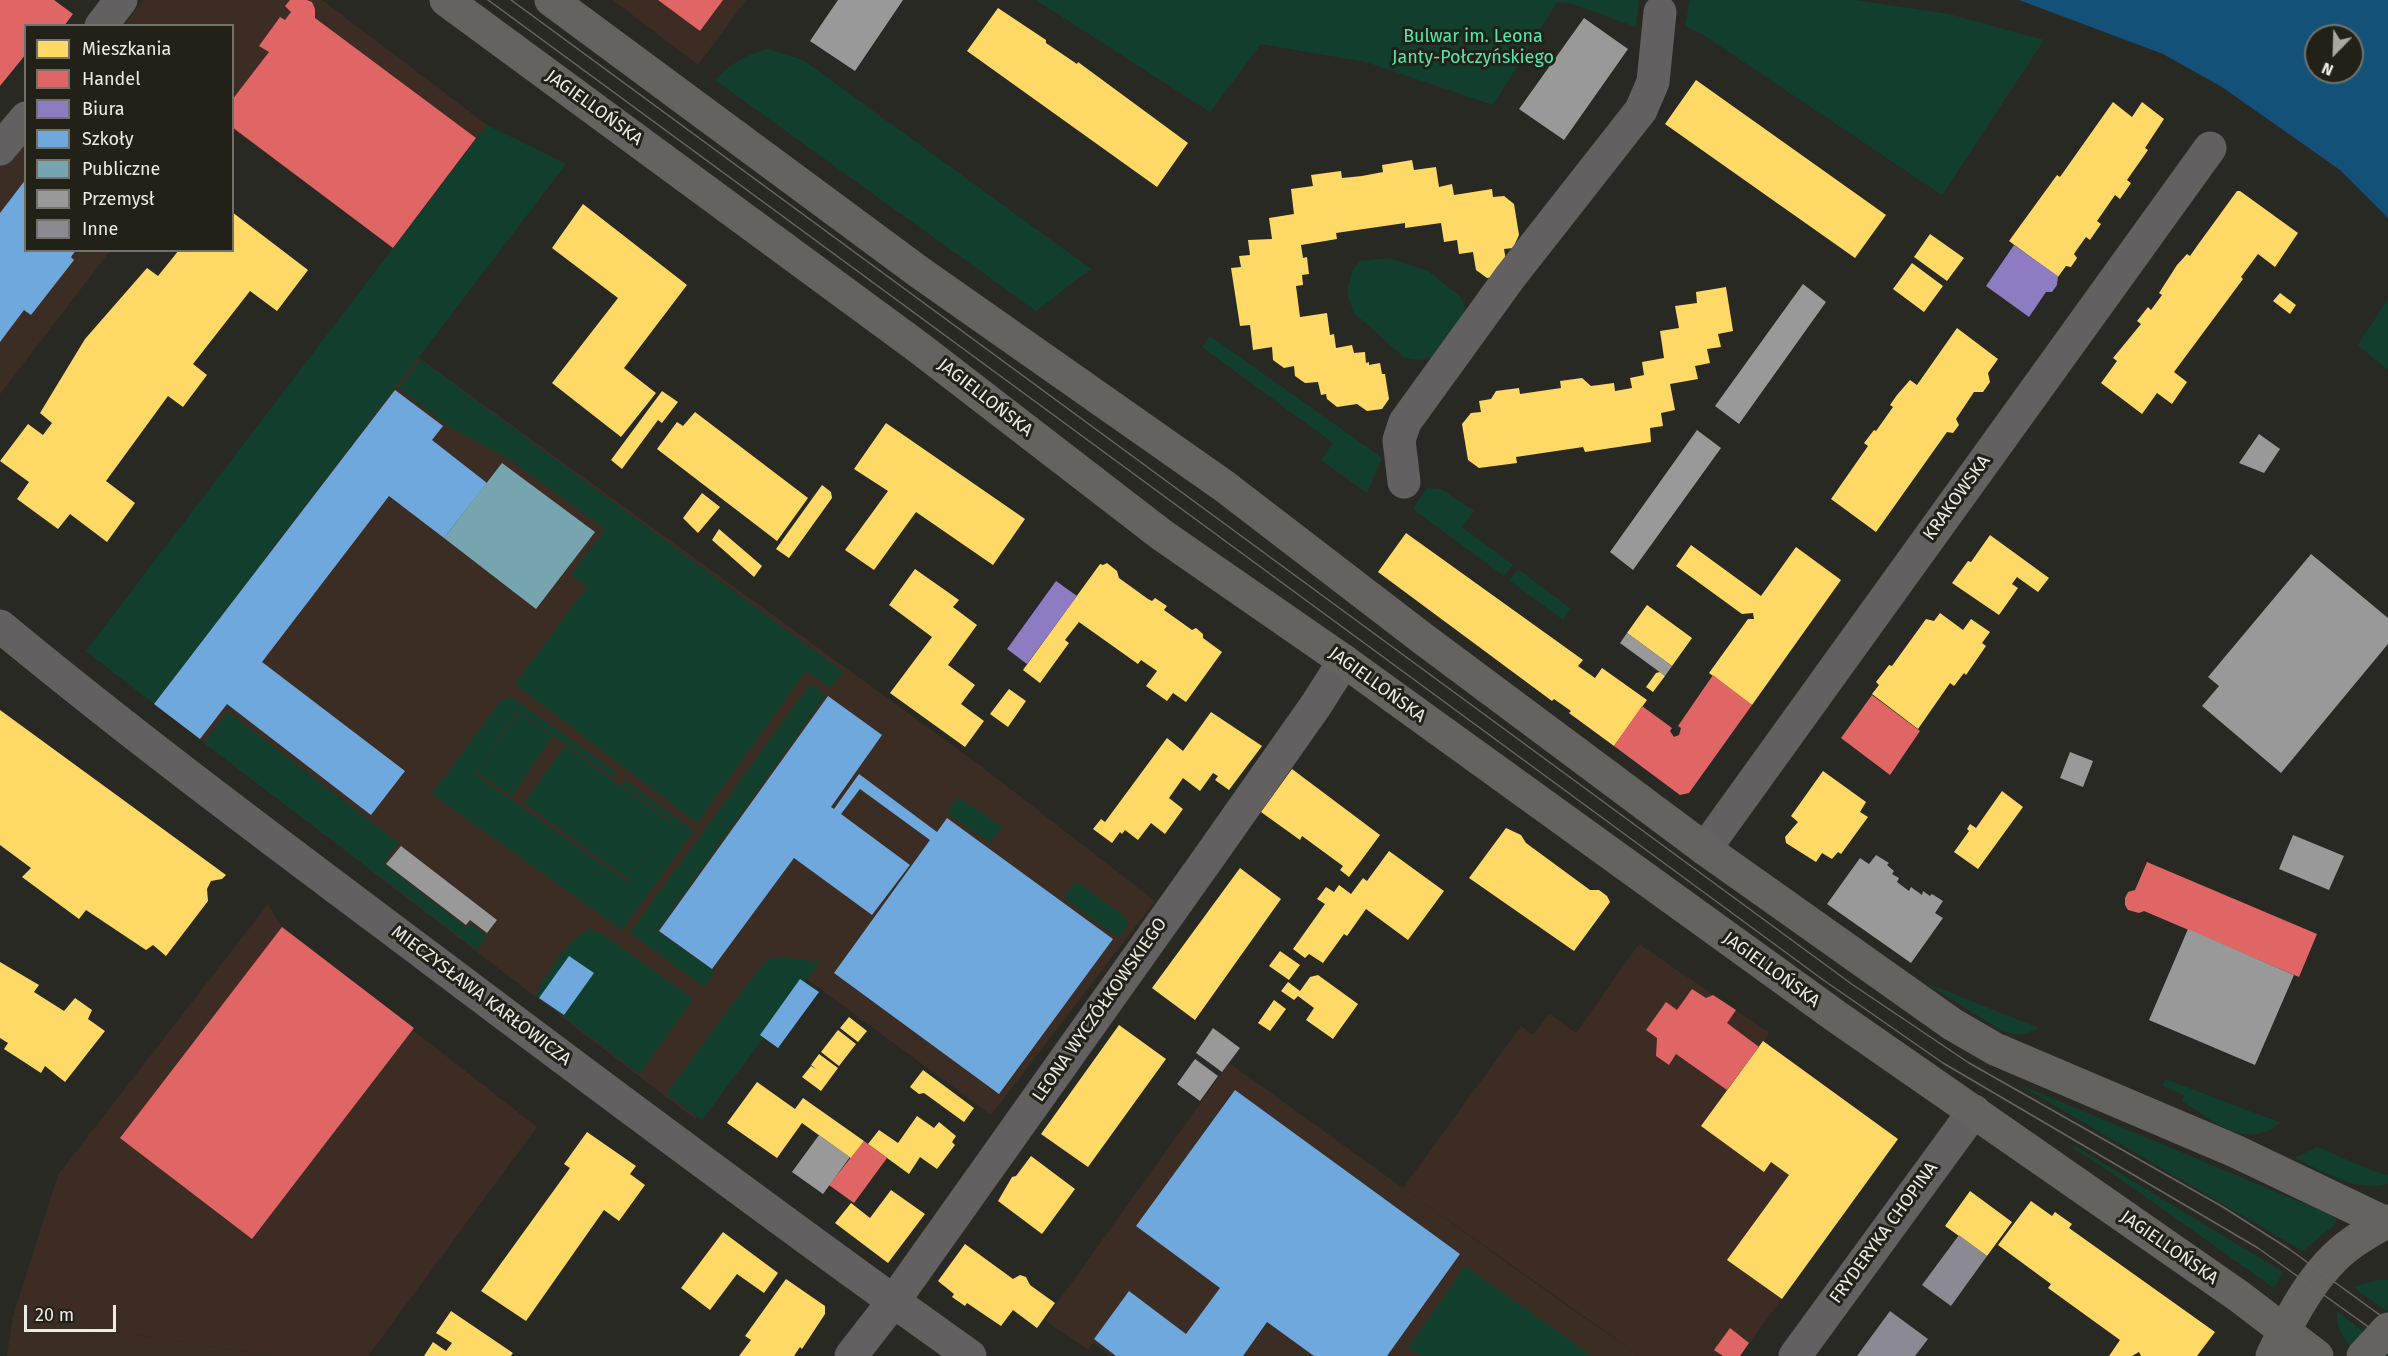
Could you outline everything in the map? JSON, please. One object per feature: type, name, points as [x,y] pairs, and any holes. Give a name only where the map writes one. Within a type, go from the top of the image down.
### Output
[{"type":"main road","name":"JAGIELLOŃSKA","points":[[446,0],[918,347],[1140,519],[1344,661],[1837,1017],[1974,1111],[2278,1343],[2317,1356]]},
{"type":"main road","points":[[551,0],[919,272],[1224,486],[1422,638],[1705,849],[1952,1024],[1995,1049],[2235,1151],[2387,1223]]},
{"type":"main road","points":[[2278,1343],[2322,1272],[2351,1243],[2387,1223]]},
{"type":"main road","points":[[2363,1356],[2388,1329]]},
{"type":"street","points":[[103,24],[121,0]]},
{"type":"street","points":[[1404,482],[1399,440],[1405,422],[1510,277],[1641,110],[1653,82],[1660,12]]},
{"type":"street","points":[[0,149],[24,120]]},
{"type":"street","name":"KRAKOWSKA","points":[[1705,849],[2210,148]]},
{"type":"street","name":"MIECZYSŁAWA KARŁOWICZA","points":[[0,626],[69,683],[209,791],[623,1104],[970,1356]]},
{"type":"street","name":"LEONA WYCZÓŁKOWSKIEGO","points":[[851,1356],[893,1302],[1310,714],[1344,661]]},
{"type":"street","name":"FRYDERYKA CHOPINA","points":[[1795,1356],[1974,1111]]},
{"type":"shaded area","points":[[143,0],[322,0],[487,125],[393,248],[234,130],[234,24],[125,24]]},
{"type":"shaded area","points":[[613,0],[746,0],[698,65]]},
{"type":"shaded area","points":[[24,124],[24,252],[109,252],[0,394],[0,156]]},
{"type":"shaded area","points":[[418,357],[982,767],[1155,901],[991,1115],[807,979],[695,1119],[154,704]]},
{"type":"shaded area","points":[[268,904],[282,928],[537,1127],[368,1356],[272,1356],[13,1316],[58,1175]]},
{"type":"shaded area","points":[[1639,944],[1769,1033],[1764,1041],[1898,1139],[1740,1356],[1640,1356],[1403,1188],[1521,1026],[1533,1035],[1549,1014],[1576,1033]]},
{"type":"shaded area","points":[[1229,1063],[1640,1356],[1110,1356],[1093,1343],[1088,1350],[1045,1320]]},
{"type":"shaded area","points":[[13,1316],[272,1356],[7,1356]]},
{"type":"green space","name":"Bulwar im. Leona Janty-Połczyńskiego","points":[[1036,0],[1639,0],[1636,27],[1570,3],[1557,2],[1493,105],[1366,62],[1261,44],[1210,112]]},
{"type":"green space","points":[[1690,0],[1854,0],[1949,14],[2044,40],[1942,195],[1702,34],[1685,26]]},
{"type":"green space","points":[[768,49],[803,60],[1091,269],[1036,311],[715,80],[739,60]]},
{"type":"green space","points":[[487,125],[566,164],[154,704],[86,651]]},
{"type":"green space","points":[[1389,258],[1428,271],[1461,297],[1465,308],[1462,321],[1434,356],[1420,360],[1405,358],[1354,313],[1347,293],[1352,271],[1360,261]]},
{"type":"green space","points":[[2388,299],[2388,370],[2358,345]]},
{"type":"green space","points":[[1210,336],[1382,458],[1367,493],[1321,460],[1333,443],[1202,347]]},
{"type":"green space","points":[[421,360],[843,672],[831,688],[806,671],[697,823],[515,684],[587,587],[571,575],[605,529],[509,459],[451,428],[399,388]]},
{"type":"green space","points":[[1427,488],[1441,489],[1474,511],[1462,527],[1513,565],[1504,576],[1413,509]]},
{"type":"green space","points":[[1518,569],[1570,608],[1563,620],[1509,580]]},
{"type":"green space","points":[[810,684],[826,695],[657,931],[715,972],[704,987],[630,933]]},
{"type":"green space","points":[[513,698],[616,772],[613,777],[517,711],[475,774],[627,882],[669,823],[628,879],[524,803],[565,746],[670,822],[671,820],[622,785],[625,780],[694,831],[622,930],[432,794],[502,699]]},
{"type":"green space","points":[[228,712],[399,843],[384,864],[467,928],[471,924],[487,936],[477,950],[204,743]]},
{"type":"green space","points":[[518,713],[552,737],[512,796],[477,772]]},
{"type":"green space","points":[[958,797],[1002,827],[990,843],[947,813]]},
{"type":"green space","points":[[1076,881],[1125,917],[1128,925],[1119,938],[1064,898]]},
{"type":"green space","points":[[590,929],[604,935],[693,999],[640,1074],[535,995],[565,949]]},
{"type":"green space","points":[[779,957],[820,962],[702,1120],[666,1094],[758,970],[768,960]]},
{"type":"green space","points":[[1926,983],[2039,1028],[2021,1034],[2002,1031]]},
{"type":"green space","points":[[2165,1079],[2281,1123],[2267,1131],[2254,1134],[2242,1134],[2230,1130],[2182,1101],[2184,1095],[2163,1086]]},
{"type":"green space","points":[[2018,1084],[2324,1212],[2336,1219],[2336,1223],[2303,1251]]},
{"type":"green space","points":[[2075,1146],[2283,1272],[2274,1288],[2099,1164],[2074,1149]]},
{"type":"green space","points":[[2317,1147],[2388,1175],[2388,1184],[2375,1186],[2352,1183],[2295,1158]]},
{"type":"green space","points":[[1465,1266],[1592,1356],[1421,1356],[1408,1348]]},
{"type":"green space","points":[[2377,1280],[2388,1280],[2388,1312],[2353,1287]]},
{"type":"green space","points":[[2337,1311],[2388,1351],[2388,1356],[2362,1356],[2356,1351],[2340,1331]]},
{"type":"water","points":[[2019,0],[2388,0],[2388,218],[2340,170],[2222,87],[2163,54]]},
{"type":"building: Mieszkania","points":[[998,8],[1077,64],[1078,62],[1188,143],[1157,187],[967,51]]},
{"type":"building: Mieszkania","points":[[1696,80],[1886,215],[1855,258],[1665,124]]},
{"type":"building: Mieszkania","points":[[2113,102],[2132,117],[2142,102],[2164,119],[2145,148],[2148,150],[2127,180],[2131,183],[2120,199],[2115,195],[2097,221],[2101,224],[2090,240],[2086,237],[2074,254],[2077,258],[2071,267],[2066,266],[2058,277],[2009,241],[2057,175],[2060,177]]},
{"type":"building: Mieszkania","points":[[1412,160],[1414,170],[1436,167],[1439,187],[1452,184],[1454,195],[1492,189],[1493,197],[1504,196],[1514,204],[1519,235],[1513,248],[1504,249],[1507,266],[1499,276],[1487,278],[1476,270],[1473,252],[1459,254],[1457,240],[1444,242],[1441,223],[1405,228],[1405,223],[1336,233],[1337,239],[1301,245],[1303,258],[1307,257],[1309,274],[1302,275],[1303,285],[1296,286],[1300,317],[1327,313],[1330,335],[1334,334],[1336,348],[1352,345],[1354,353],[1365,352],[1366,363],[1369,362],[1369,365],[1380,363],[1382,374],[1385,374],[1389,399],[1382,409],[1367,411],[1357,404],[1337,407],[1327,399],[1326,394],[1321,395],[1318,382],[1305,383],[1295,376],[1294,366],[1284,368],[1273,360],[1272,347],[1253,350],[1250,325],[1240,326],[1231,268],[1241,267],[1239,256],[1250,255],[1248,240],[1272,239],[1269,218],[1294,214],[1291,189],[1313,186],[1311,175],[1341,171],[1342,178],[1362,176],[1383,172],[1382,165]]},
{"type":"building: Mieszkania","points":[[2237,191],[2298,233],[2275,267],[2258,254],[2241,277],[2243,279],[2174,372],[2187,382],[2172,404],[2157,393],[2142,414],[2101,383],[2117,361],[2113,358],[2141,324],[2137,321],[2148,307],[2151,310],[2162,295],[2159,293],[2177,265],[2187,254],[2190,256]]},
{"type":"building: Mieszkania","points":[[583,204],[687,285],[624,368],[656,393],[621,437],[552,383],[618,298],[552,248]]},
{"type":"building: Mieszkania","points":[[234,214],[308,270],[277,311],[250,291],[193,364],[207,375],[183,407],[168,396],[106,481],[135,503],[107,542],[70,514],[58,529],[17,499],[29,482],[0,461],[28,424],[43,435],[52,423],[40,413],[85,339],[147,268],[158,276],[177,252],[234,252]]},
{"type":"building: Mieszkania","points":[[1930,234],[1964,258],[1947,281],[1914,257]]},
{"type":"building: Mieszkania","points":[[1912,263],[1943,286],[1924,312],[1893,289]]},
{"type":"building: Mieszkania","points":[[1726,287],[1733,331],[1718,334],[1721,347],[1707,349],[1710,363],[1695,366],[1698,379],[1670,384],[1675,410],[1661,413],[1663,426],[1650,428],[1651,442],[1585,452],[1583,447],[1516,457],[1517,463],[1479,468],[1468,460],[1462,424],[1471,413],[1481,412],[1479,401],[1491,399],[1496,391],[1519,388],[1520,394],[1561,388],[1560,381],[1582,378],[1591,386],[1614,383],[1615,391],[1632,388],[1630,378],[1644,375],[1642,362],[1664,358],[1660,331],[1679,328],[1675,306],[1697,303],[1696,292]]},
{"type":"building: Mieszkania","points":[[2280,293],[2296,305],[2290,314],[2273,301]]},
{"type":"building: Mieszkania","points":[[1957,328],[1998,359],[1988,373],[1990,382],[1983,392],[1974,392],[1956,419],[1959,425],[1953,433],[1947,432],[1876,532],[1831,499],[1868,446],[1864,443],[1874,430],[1876,431],[1893,407],[1890,405],[1897,395],[1910,380],[1917,385]]},
{"type":"building: Mieszkania","points":[[662,391],[678,402],[662,423],[658,420],[622,469],[611,460]]},
{"type":"building: Mieszkania","points":[[695,412],[808,498],[777,541],[657,449],[677,422],[683,426]]},
{"type":"building: Mieszkania","points":[[886,423],[1025,519],[993,565],[916,512],[874,570],[845,550],[888,491],[854,469]]},
{"type":"building: Mieszkania","points":[[822,485],[831,492],[832,498],[789,558],[776,549]]},
{"type":"building: Mieszkania","points":[[702,493],[720,507],[698,533],[683,518]]},
{"type":"building: Mieszkania","points":[[719,529],[762,566],[754,577],[712,540]]},
{"type":"building: Mieszkania","points":[[1406,533],[1583,660],[1578,666],[1595,678],[1602,668],[1647,700],[1614,746],[1569,713],[1571,711],[1554,699],[1552,701],[1378,572]]},
{"type":"building: Mieszkania","points":[[1990,535],[2049,578],[2038,592],[2017,577],[2012,584],[2018,588],[1999,615],[1952,583],[1968,561],[1971,562]]},
{"type":"building: Mieszkania","points":[[1691,545],[1761,596],[1796,547],[1841,580],[1752,705],[1709,673],[1748,619],[1754,619],[1753,613],[1742,614],[1676,566]]},
{"type":"building: Mieszkania","points":[[1107,563],[1117,571],[1119,578],[1148,599],[1152,601],[1155,598],[1167,606],[1164,610],[1192,630],[1196,628],[1203,634],[1203,638],[1222,652],[1186,702],[1173,693],[1167,701],[1146,686],[1157,671],[1141,660],[1138,664],[1079,622],[1065,640],[1069,643],[1040,683],[1023,670],[1100,564]]},
{"type":"building: Mieszkania","points":[[915,569],[959,600],[953,607],[977,625],[948,665],[975,685],[961,704],[984,721],[965,747],[890,693],[932,637],[889,605]]},
{"type":"building: Mieszkania","points":[[1647,605],[1692,638],[1672,666],[1627,633]]},
{"type":"building: Mieszkania","points":[[1940,613],[1963,630],[1971,619],[1990,632],[1982,643],[1986,646],[1966,675],[1964,673],[1954,686],[1950,683],[1918,729],[1872,694],[1879,685],[1876,682],[1889,665],[1892,666],[1926,619],[1934,621]]},
{"type":"building: Mieszkania","points":[[1660,672],[1665,676],[1653,692],[1646,687],[1656,673]]},
{"type":"building: Mieszkania","points":[[1009,689],[1026,701],[1008,727],[990,714]]},
{"type":"building: Mieszkania","points":[[0,710],[226,875],[222,879],[211,881],[207,889],[208,901],[166,956],[153,945],[146,950],[86,910],[79,919],[22,877],[31,868],[0,845]]},
{"type":"building: Mieszkania","points":[[1211,712],[1262,746],[1229,790],[1215,780],[1218,776],[1213,773],[1200,791],[1183,778],[1169,798],[1183,809],[1165,834],[1151,823],[1138,840],[1125,830],[1122,834],[1120,832],[1112,843],[1093,829],[1101,819],[1105,822],[1167,738],[1183,751]]},
{"type":"building: Mieszkania","points":[[1292,769],[1380,835],[1349,877],[1340,870],[1343,866],[1302,836],[1300,840],[1261,812]]},
{"type":"building: Mieszkania","points":[[1823,771],[1866,802],[1860,812],[1868,817],[1841,854],[1838,852],[1832,859],[1822,853],[1816,862],[1786,843],[1785,837],[1798,822],[1791,816]]},
{"type":"building: Mieszkania","points":[[2002,791],[2023,807],[1978,869],[1954,852],[1969,831],[1967,829],[1970,824],[1976,828]]},
{"type":"building: Mieszkania","points":[[1506,828],[1521,835],[1526,843],[1590,890],[1599,890],[1607,896],[1610,902],[1574,951],[1469,878]]},
{"type":"building: Mieszkania","points":[[1389,851],[1444,891],[1408,940],[1366,909],[1347,936],[1344,934],[1323,963],[1309,954],[1305,958],[1293,949],[1325,904],[1317,899],[1326,887],[1334,892],[1339,885],[1351,894],[1363,878],[1367,881]]},
{"type":"building: Mieszkania","points":[[1240,868],[1281,899],[1195,1020],[1152,988]]},
{"type":"building: Mieszkania","points":[[1280,951],[1300,965],[1289,980],[1269,966]]},
{"type":"building: Mieszkania","points":[[0,962],[39,985],[34,992],[64,1011],[75,998],[92,1010],[88,1019],[105,1031],[65,1082],[45,1066],[41,1073],[4,1049],[8,1043],[0,1038]]},
{"type":"building: Mieszkania","points":[[1318,975],[1358,1004],[1333,1039],[1306,1020],[1314,1008],[1298,996],[1294,1000],[1281,991],[1288,982],[1300,991],[1310,977]]},
{"type":"building: Mieszkania","points":[[1274,1000],[1286,1009],[1270,1031],[1258,1023]]},
{"type":"building: Mieszkania","points":[[849,1017],[867,1031],[858,1042],[840,1028]]},
{"type":"building: Mieszkania","points":[[1119,1025],[1166,1059],[1088,1167],[1041,1134]]},
{"type":"building: Mieszkania","points":[[838,1030],[856,1044],[839,1066],[821,1052]]},
{"type":"building: Mieszkania","points":[[1763,1041],[1898,1139],[1782,1299],[1727,1260],[1789,1175],[1771,1162],[1764,1172],[1701,1126]]},
{"type":"building: Mieszkania","points":[[819,1054],[838,1068],[821,1091],[802,1077],[811,1066],[817,1070],[811,1065]]},
{"type":"building: Mieszkania","points":[[923,1070],[974,1108],[964,1122],[924,1093],[919,1094],[910,1087]]},
{"type":"building: Mieszkania","points":[[757,1082],[795,1109],[803,1098],[864,1141],[852,1159],[802,1123],[777,1158],[727,1123]]},
{"type":"building: Mieszkania","points":[[917,1116],[934,1128],[939,1122],[956,1136],[952,1142],[955,1145],[937,1169],[920,1157],[909,1174],[868,1144],[879,1130],[898,1143]]},
{"type":"building: Mieszkania","points":[[587,1132],[636,1166],[630,1174],[645,1185],[619,1221],[604,1210],[526,1321],[481,1291],[570,1168],[564,1164]]},
{"type":"building: Mieszkania","points":[[1031,1156],[1075,1189],[1042,1234],[998,1201],[1012,1177],[1016,1176]]},
{"type":"building: Mieszkania","points":[[891,1190],[925,1214],[888,1263],[835,1223],[851,1203],[870,1218]]},
{"type":"building: Mieszkania","points":[[1970,1191],[2012,1222],[1987,1256],[1945,1226]]},
{"type":"building: Mieszkania","points":[[2031,1201],[2052,1216],[2055,1212],[2072,1224],[2069,1228],[2215,1332],[2197,1356],[2141,1356],[2139,1352],[2132,1356],[2109,1356],[2120,1340],[2048,1288],[2051,1284],[1998,1245]]},
{"type":"building: Mieszkania","points":[[723,1232],[778,1273],[764,1293],[737,1274],[710,1310],[681,1288]]},
{"type":"building: Mieszkania","points":[[965,1244],[1013,1279],[1020,1275],[1026,1277],[1030,1285],[1055,1303],[1037,1328],[1013,1310],[1001,1326],[967,1303],[965,1306],[952,1297],[954,1294],[938,1281]]},
{"type":"building: Mieszkania","points":[[786,1279],[825,1306],[825,1314],[802,1349],[800,1347],[794,1356],[739,1356],[751,1340],[745,1336]]},
{"type":"building: Mieszkania","points":[[451,1311],[513,1353],[511,1356],[424,1356],[433,1342],[446,1351],[452,1343],[436,1333]]},
{"type":"building: Handel","points":[[0,0],[54,0],[73,14],[66,24],[24,24],[24,56],[0,86]]},
{"type":"building: Handel","points":[[290,0],[312,2],[315,18],[476,138],[393,248],[234,129],[234,97],[269,52],[259,46],[280,17],[285,20],[291,12],[285,6]]},
{"type":"building: Handel","points":[[658,0],[723,0],[700,31]]},
{"type":"building: Handel","points":[[1713,675],[1752,705],[1689,793],[1680,795],[1614,746],[1642,706],[1672,728],[1670,731],[1674,737],[1679,735],[1681,728],[1678,726]]},
{"type":"building: Handel","points":[[1872,695],[1920,731],[1890,775],[1841,738]]},
{"type":"building: Handel","points":[[2147,862],[2317,934],[2299,977],[2144,911],[2139,913],[2128,910],[2125,898],[2128,892],[2135,890]]},
{"type":"building: Handel","points":[[282,927],[414,1028],[252,1239],[120,1138]]},
{"type":"building: Handel","points":[[1692,989],[1706,998],[1713,995],[1736,1010],[1727,1023],[1759,1047],[1727,1090],[1676,1054],[1669,1065],[1656,1056],[1657,1038],[1646,1030],[1666,1002],[1677,1010]]},
{"type":"building: Handel","points":[[864,1141],[887,1158],[854,1203],[829,1185]]},
{"type":"building: Handel","points":[[1730,1328],[1749,1343],[1740,1356],[1723,1356],[1714,1350]]},
{"type":"building: Biura","points":[[2014,245],[2058,276],[2057,285],[2052,292],[2046,292],[2029,317],[1986,286]]},
{"type":"building: Biura","points":[[1056,581],[1077,596],[1027,664],[1007,649]]},
{"type":"building: Szkoły","points":[[24,182],[24,252],[75,252],[71,257],[74,260],[31,315],[24,310],[0,342],[0,213]]},
{"type":"building: Szkoły","points":[[395,390],[443,426],[432,440],[487,483],[444,538],[389,496],[262,662],[405,771],[371,815],[227,704],[200,739],[154,704]]},
{"type":"building: Szkoły","points":[[828,696],[882,735],[831,807],[834,809],[859,774],[937,832],[947,818],[1113,939],[999,1094],[834,973],[930,840],[860,789],[841,814],[910,865],[872,915],[794,858],[712,969],[659,931]]},
{"type":"building: Szkoły","points":[[569,956],[594,973],[564,1015],[539,998]]},
{"type":"building: Szkoły","points":[[800,979],[819,992],[778,1048],[760,1035]]},
{"type":"building: Szkoły","points":[[1235,1090],[1460,1254],[1387,1356],[1314,1356],[1267,1322],[1243,1356],[1116,1356],[1094,1339],[1129,1291],[1186,1334],[1220,1288],[1136,1226]]},
{"type":"building: Publiczne","points":[[502,463],[595,532],[536,609],[444,538]]},
{"type":"building: Przemysł","points":[[838,0],[903,0],[855,71],[810,41]]},
{"type":"building: Przemysł","points":[[1584,18],[1628,49],[1564,140],[1519,109]]},
{"type":"building: Przemysł","points":[[1803,284],[1826,302],[1739,424],[1715,406]]},
{"type":"building: Przemysł","points":[[1697,430],[1721,448],[1633,570],[1610,552]]},
{"type":"building: Przemysł","points":[[2259,434],[2280,449],[2264,473],[2239,463]]},
{"type":"building: Przemysł","points":[[2311,554],[2388,618],[2388,644],[2281,773],[2202,706],[2219,686],[2208,677]]},
{"type":"building: Przemysł","points":[[1627,633],[1672,666],[1665,676],[1620,643]]},
{"type":"building: Przemysł","points":[[2070,752],[2093,761],[2083,787],[2060,778]]},
{"type":"building: Przemysł","points":[[2293,835],[2344,856],[2329,890],[2279,869]]},
{"type":"building: Przemysł","points":[[401,846],[497,920],[487,933],[470,920],[466,925],[386,864]]},
{"type":"building: Przemysł","points":[[1876,855],[1889,863],[1887,865],[1894,871],[1892,874],[1899,878],[1897,882],[1909,891],[1911,887],[1922,895],[1923,891],[1943,901],[1935,913],[1943,918],[1911,963],[1827,904],[1860,858],[1869,864]]},
{"type":"building: Przemysł","points":[[2188,929],[2294,975],[2255,1065],[2149,1020]]},
{"type":"building: Przemysł","points":[[1213,1028],[1240,1048],[1222,1072],[1196,1053]]},
{"type":"building: Przemysł","points":[[1195,1059],[1218,1076],[1200,1101],[1177,1084]]},
{"type":"building: Przemysł","points":[[819,1135],[850,1157],[823,1194],[792,1172]]},
{"type":"building: Inne","points":[[1959,1235],[1987,1256],[1951,1306],[1922,1285]]},
{"type":"building: Inne","points":[[1890,1311],[1928,1339],[1915,1356],[1857,1356]]},
{"type":"tram line","points":[[488,0],[1822,979],[1943,1063],[2258,1248],[2388,1341]]},
{"type":"tram line","points":[[511,0],[1853,985],[1969,1063],[2223,1207],[2289,1249],[2388,1321]]}]
